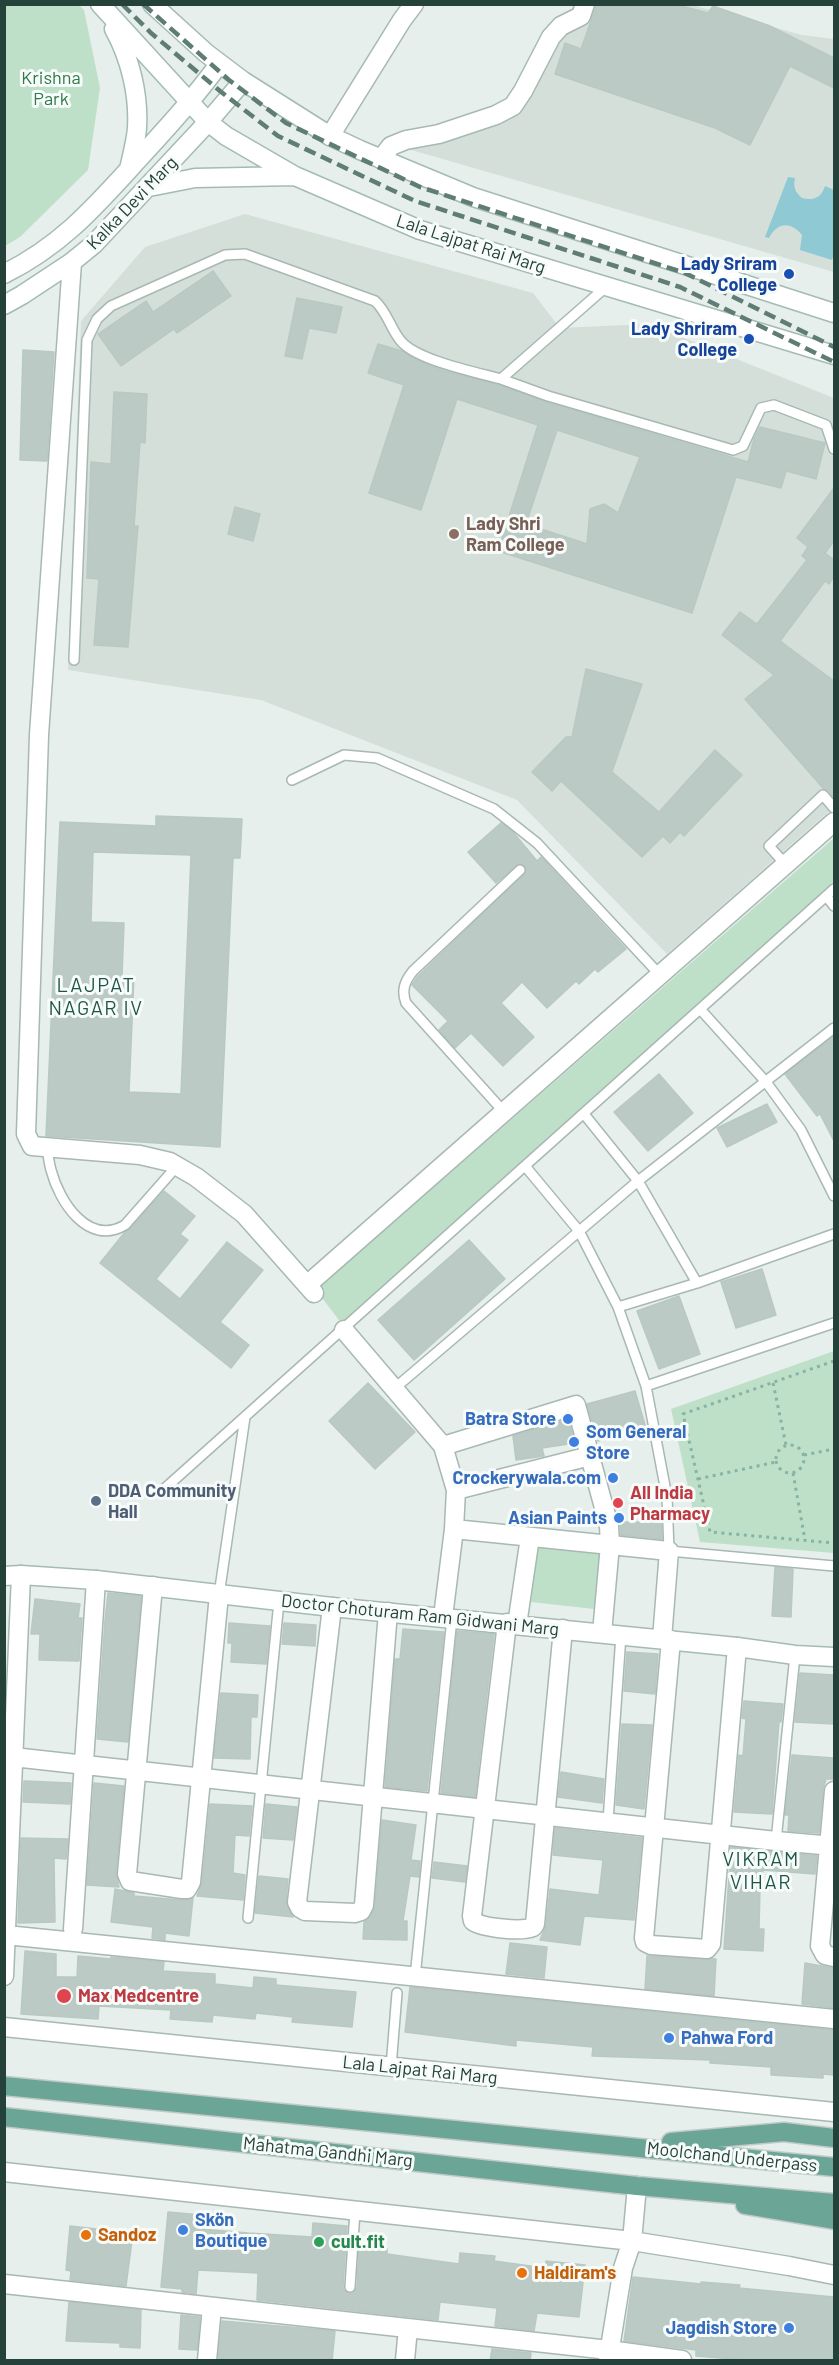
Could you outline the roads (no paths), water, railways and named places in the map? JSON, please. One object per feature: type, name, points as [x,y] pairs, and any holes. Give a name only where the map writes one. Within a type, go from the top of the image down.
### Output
[{"type":"main road","name":"Mahatma Gandhi Marg","points":[[4,2086],[630,2146]]},
{"type":"main road","name":"Mahatma Gandhi Marg","points":[[4,2117],[645,2186]]},
{"type":"main road","points":[[630,2146],[784,2132],[834,2138]]},
{"type":"main road","name":"Moolchand Underpass","points":[[630,2146],[834,2167]]},
{"type":"main road","points":[[645,2186],[834,2220]]},
{"type":"main road","name":"Moolchand Underpass","points":[[645,2186],[834,2203]]},
{"type":"street","points":[[152,4],[219,64],[330,136],[473,196],[834,313]]},
{"type":"street","points":[[330,136],[414,4]]},
{"type":"street","points":[[381,159],[391,146],[439,134],[496,115],[513,106],[551,37],[561,26],[581,16],[585,4]]},
{"type":"street","points":[[101,6],[123,45],[135,85],[137,128],[129,169]]},
{"type":"street","name":"Lala Lajpat Rai Marg","points":[[101,6],[208,122],[226,136],[296,176],[420,230],[834,355]]},
{"type":"street","name":"Kalka Devi Marg","points":[[4,274],[33,260],[75,227],[114,188],[190,103],[219,64]]},
{"type":"street","name":"Kalka Devi Marg","points":[[4,304],[22,295],[72,262],[94,244],[149,187],[243,81]]},
{"type":"street","points":[[149,187],[195,178],[296,176]]},
{"type":"street","points":[[114,188],[131,206]]},
{"type":"street","points":[[72,262],[39,735],[25,1118],[26,1134],[32,1146],[140,1155],[170,1162],[196,1177],[244,1214],[310,1289],[504,1112],[834,822]]},
{"type":"street","points":[[344,1330],[443,1446],[456,1490],[447,1618]]},
{"type":"street","points":[[443,1446],[576,1406],[609,1526],[610,1545],[602,1633]]},
{"type":"street","points":[[456,1490],[590,1456]]},
{"type":"street","points":[[454,1529],[669,1551],[667,1640],[644,1938],[645,1942],[651,1945],[703,1949],[709,1947],[737,1647]]},
{"type":"street","points":[[530,1537],[512,1624],[485,1808],[472,1916],[473,1921],[481,1926],[523,1930],[533,1928],[535,1924],[563,1629]]},
{"type":"street","points":[[4,1976],[13,1757],[13,1575]]},
{"type":"street","name":"Doctor Choturam Ram Gidwani Marg","points":[[13,1575],[96,1580],[219,1595],[737,1647],[795,1655],[834,1657]]},
{"type":"street","points":[[72,1929],[96,1580]]},
{"type":"street","points":[[153,1586],[128,1878],[130,1881],[182,1889],[187,1888],[191,1882],[219,1595]]},
{"type":"street","points":[[332,1606],[297,1902],[305,1911],[355,1913],[361,1911],[364,1905],[388,1612]]},
{"type":"street","points":[[13,1757],[720,1833],[776,1841],[832,1845]]},
{"type":"street","points":[[834,1791],[832,1845],[820,1946],[825,1955],[834,1957]]},
{"type":"street","points":[[6,1935],[834,2019]]},
{"type":"street","name":"Lala Lajpat Rai Marg","points":[[4,2027],[834,2112]]},
{"type":"street","points":[[4,2172],[632,2241],[789,2266],[834,2276]]},
{"type":"street","points":[[608,2355],[623,2268],[645,2186]]},
{"type":"street","points":[[4,2284],[408,2328],[608,2355],[682,2361]]},
{"type":"street","points":[[207,2361],[213,2307]]},
{"type":"street","points":[[405,2361],[408,2328]]},
{"type":"lane","points":[[74,660],[87,340],[98,319],[111,306],[225,255],[245,254],[375,301],[384,309],[400,340],[412,352],[548,396],[733,450],[744,446],[760,408],[774,405],[826,425],[834,449]]},
{"type":"lane","points":[[501,379],[607,286]]},
{"type":"lane","points":[[292,780],[344,756],[377,758],[494,809],[537,843],[660,975]]},
{"type":"lane","points":[[786,865],[770,846],[823,795],[834,808]]},
{"type":"lane","points":[[504,1112],[406,1003],[403,995],[406,980],[413,970],[520,870]]},
{"type":"lane","points":[[163,1490],[834,888]]},
{"type":"lane","points":[[826,896],[834,906]]},
{"type":"lane","points":[[700,1009],[766,1082],[801,1130],[834,1197]]},
{"type":"lane","points":[[395,1388],[638,1181],[834,1028]]},
{"type":"lane","points":[[584,1114],[638,1181],[697,1283]]},
{"type":"lane","points":[[47,1147],[51,1171],[70,1210],[83,1224],[101,1230],[119,1229],[125,1225],[177,1166]]},
{"type":"lane","points":[[525,1166],[579,1231],[618,1307],[646,1386],[667,1497],[669,1551],[834,1566]]},
{"type":"lane","points":[[618,1307],[697,1283],[834,1234]]},
{"type":"lane","points":[[646,1386],[834,1323]]},
{"type":"lane","points":[[219,1595],[245,1417]]},
{"type":"lane","points":[[248,1918],[279,1601]]},
{"type":"lane","points":[[416,1977],[434,1803],[447,1618]]},
{"type":"lane","points":[[608,1821],[621,1635]]},
{"type":"lane","points":[[776,1841],[795,1655]]},
{"type":"lane","points":[[391,2067],[397,1993]]},
{"type":"lane","points":[[350,2286],[355,2211]]},
{"type":"water","points":[[788,177],[795,178],[795,189],[802,198],[816,198],[825,186],[834,190],[834,254],[832,260],[800,250],[802,235],[793,227],[780,226],[769,238],[765,237]]},
{"type":"railway","points":[[122,4],[151,33],[278,136],[415,201],[680,287],[834,362]]},
{"type":"railway","points":[[143,4],[229,80],[286,123],[420,187],[685,273],[834,347]]},
{"type":"place","name":"Lady Sriram College","points":[[789,274]]},
{"type":"place","name":"Lady Shriram College","points":[[749,339]]},
{"type":"place","name":"Lady Shri Ram College","points":[[454,534]]},
{"type":"place","name":"Batra Store","points":[[568,1419]]},
{"type":"place","name":"Som General Store","points":[[574,1442]]},
{"type":"place","name":"Crockerywala.com","points":[[613,1478]]},
{"type":"place","name":"DDA Community Hall","points":[[96,1501]]},
{"type":"place","name":"All India Pharmacy","points":[[618,1503]]},
{"type":"place","name":"Asian Paints","points":[[619,1518]]},
{"type":"place","name":"Max Medcentre","points":[[64,1996]]},
{"type":"place","name":"Pahwa Ford","points":[[669,2038]]},
{"type":"place","name":"Skön Boutique","points":[[183,2230]]},
{"type":"place","name":"Sandoz","points":[[86,2235]]},
{"type":"place","name":"cult.fit","points":[[319,2242]]},
{"type":"place","name":"Haldiram's","points":[[522,2273]]},
{"type":"place","name":"Jagdish Store","points":[[789,2328]]},
{"type":"district","name":"LAJPAT NAGAR IV","points":[[96,996]]},
{"type":"district","name":"VIKRAM VIHAR","points":[[761,1870]]},
{"type":"park label","name":"Krishna Park","points":[[51,88]]}]
